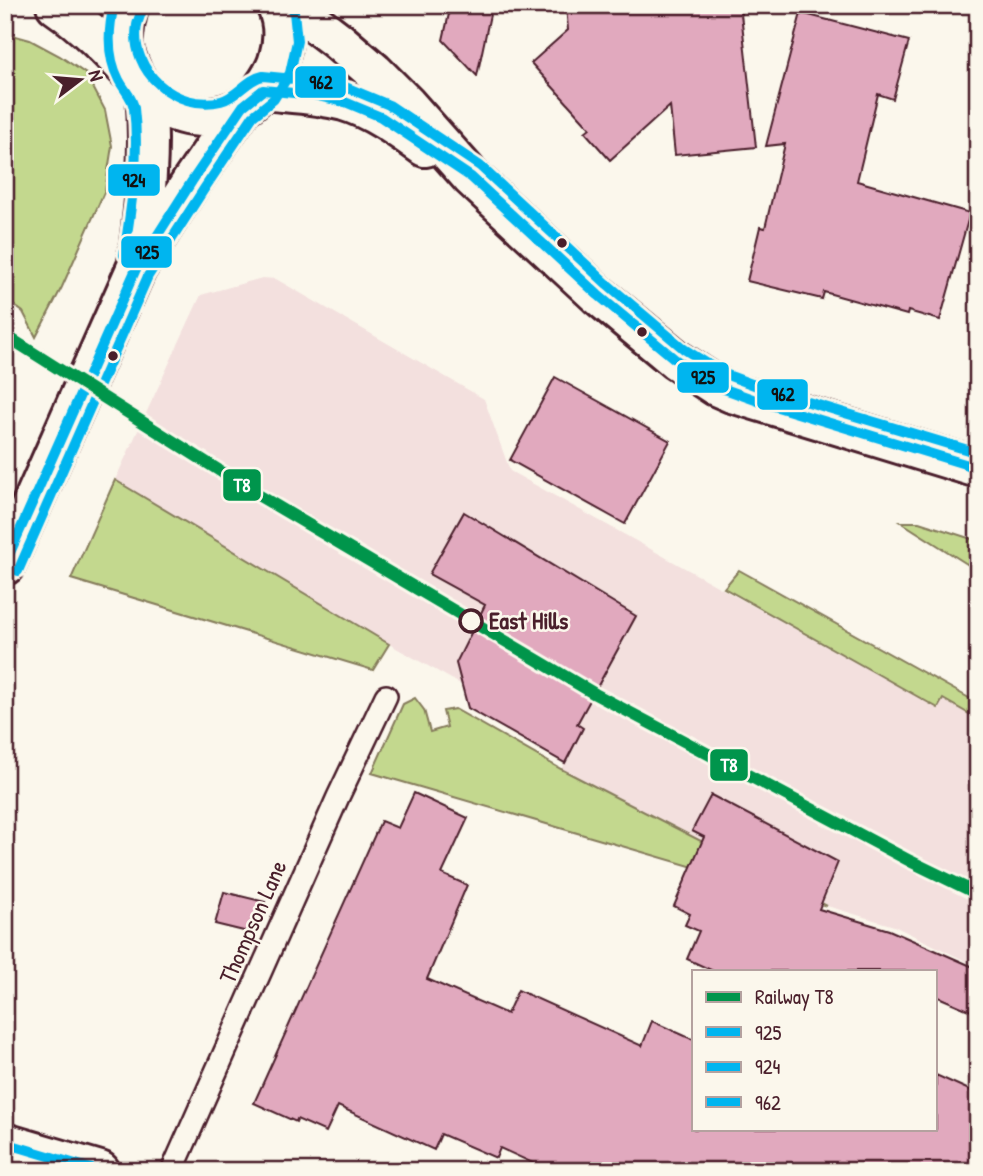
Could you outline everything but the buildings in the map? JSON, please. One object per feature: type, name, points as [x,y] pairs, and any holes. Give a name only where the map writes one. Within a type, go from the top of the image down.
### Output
[{"type":"main road","points":[[57,5],[97,38],[162,106],[182,114],[202,117],[223,115],[253,98],[314,95],[345,102],[381,117],[471,177]]},
{"type":"main road","points":[[129,5],[123,23],[123,49],[139,84],[149,126],[145,213],[136,269]]},
{"type":"main road","points":[[5,565],[136,269],[192,181],[277,67],[283,41],[280,14],[276,5]]},
{"type":"main road","points":[[290,5],[374,72],[407,104],[471,177],[598,295],[676,360],[716,386],[978,468]]},
{"type":"main road","points":[[5,1143],[100,1171]]},
{"type":"lane","name":"Thompson Lane","points":[[172,1171],[338,797],[386,696]]},
{"type":"shaded area","points":[[262,278],[276,279],[484,399],[510,471],[937,708],[943,699],[978,719],[978,967],[894,926],[827,906],[561,769],[565,763],[468,708],[462,685],[115,480],[201,295]]},
{"type":"green space","points":[[5,33],[30,40],[86,74],[105,110],[112,146],[105,190],[62,287],[36,337],[23,312],[5,299]]},
{"type":"green space","points":[[115,480],[389,644],[373,670],[71,579]]},
{"type":"green space","points":[[901,522],[919,522],[978,541],[978,571]]},
{"type":"green space","points":[[739,570],[978,703],[978,719],[943,699],[938,708],[724,588]]},
{"type":"green space","points":[[415,698],[424,710],[430,732],[447,727],[443,711],[455,709],[561,769],[827,906],[372,773],[403,704]]},
{"type":"rail line","name":"T8","points":[[5,335],[258,495],[595,694],[910,861],[978,894]]},
{"type":"transit line","name":"924","points":[[114,5],[110,34],[112,62],[133,104],[136,126],[134,182],[124,255]]},
{"type":"transit line","name":"924","points":[[18,571],[148,276],[253,116],[274,99],[290,73],[297,41],[291,5]]},
{"type":"transit line","name":"962","points":[[142,9],[136,42],[140,58],[148,72],[173,94],[204,103],[221,101],[263,76],[315,81],[348,88],[389,105],[480,166],[607,284],[684,349],[722,373],[765,389],[978,453]]},
{"type":"transit line","name":"925","points":[[5,564],[136,269],[243,106],[263,90],[314,95],[345,102],[381,117],[471,177],[598,295],[676,360],[716,386],[978,468]]},
{"type":"transit line","name":"925","points":[[5,1143],[99,1171]]},
{"type":"place","name":"East Hills","points":[[471,621]]}]
